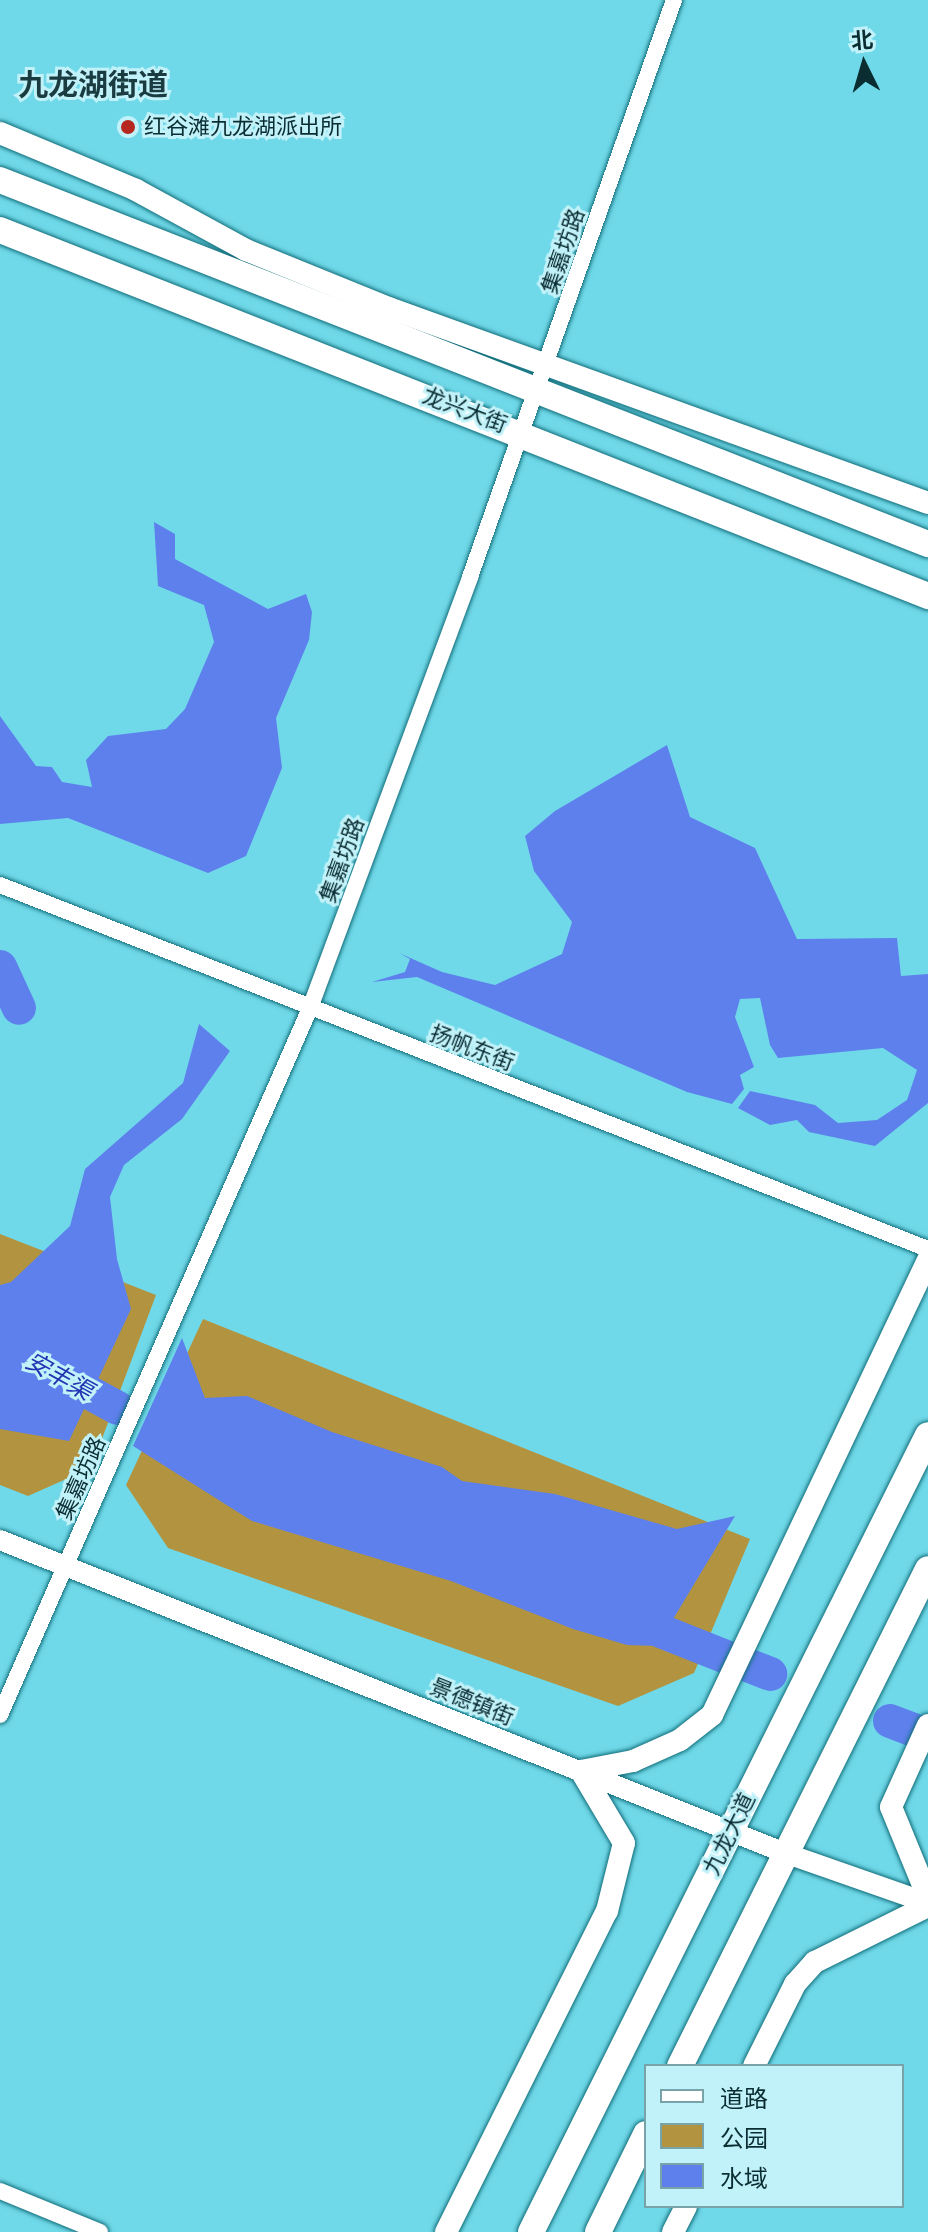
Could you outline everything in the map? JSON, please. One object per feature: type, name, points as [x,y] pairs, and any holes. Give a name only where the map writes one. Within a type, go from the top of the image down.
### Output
[{"type":"main road","points":[[0,133],[136,190],[246,250],[389,308],[547,361],[928,503]]},
{"type":"main road","name":"龙兴大街","points":[[4,180],[536,394],[928,544]]},
{"type":"main road","name":"龙兴大街","points":[[0,230],[521,432],[928,596]]},
{"type":"main road","points":[[446,2232],[607,1911],[624,1843],[581,1771],[633,1761],[680,1740],[712,1715],[928,1260]]},
{"type":"main road","name":"九龙大道","points":[[531,2232],[928,1435]]},
{"type":"main road","points":[[681,2064],[928,1569]]},
{"type":"main road","points":[[755,2064],[795,1984],[815,1962],[928,1902],[922,1871],[891,1807],[928,1725]]},
{"type":"main road","points":[[598,2232],[644,2138]]},
{"type":"main road","points":[[673,2232],[685,2208]]},
{"type":"street","name":"集嘉坊路","points":[[0,1715],[310,1008],[536,394],[674,0]]},
{"type":"street","name":"扬帆东街","points":[[0,885],[928,1249]]},
{"type":"street","name":"景德镇街","points":[[0,1540],[785,1853],[928,1902]]},
{"type":"street","points":[[0,2191],[100,2232]]},
{"type":"green space","points":[[0,1234],[156,1295],[91,1468],[28,1496],[0,1485]]},
{"type":"green space","points":[[203,1319],[750,1539],[694,1673],[618,1706],[168,1548],[126,1485]]},
{"type":"water","points":[[154,522],[175,534],[175,559],[268,609],[306,594],[312,612],[309,640],[276,718],[282,768],[246,856],[208,873],[68,818],[0,824],[0,716],[36,766],[52,767],[62,782],[92,787],[86,760],[108,736],[166,729],[185,709],[214,642],[204,605],[158,586]]},
{"type":"water","points":[[667,745],[690,817],[755,848],[797,939],[897,938],[901,976],[928,974],[928,1103],[875,1146],[809,1132],[797,1120],[770,1125],[738,1108],[750,1091],[815,1105],[838,1123],[877,1120],[907,1100],[917,1070],[883,1048],[778,1058],[770,1045],[760,998],[740,999],[735,1017],[754,1067],[740,1075],[744,1089],[732,1104],[687,1092],[417,977],[372,982],[405,972],[410,959],[399,953],[442,972],[495,985],[562,954],[572,922],[534,871],[525,836],[555,811]]},
{"type":"water","points":[[199,1024],[230,1051],[182,1119],[124,1165],[110,1197],[117,1259],[131,1309],[69,1441],[0,1429],[0,1285],[11,1282],[70,1226],[85,1169],[183,1083]]},
{"type":"water","points":[[182,1338],[205,1398],[247,1396],[332,1432],[442,1467],[462,1481],[555,1494],[677,1529],[735,1516],[657,1646],[627,1645],[573,1629],[451,1581],[252,1521],[133,1446]]},
{"type":"waterway","points":[[0,967],[19,1008]]},
{"type":"waterway","name":"安丰渠","points":[[0,1344],[118,1408]]},
{"type":"waterway","points":[[623,1616],[726,1657]]},
{"type":"waterway","points":[[747,1665],[770,1674]]},
{"type":"waterway","points":[[890,1721],[913,1730]]},
{"type":"place","name":"红谷滩九龙湖派出所","points":[[128,127]]},
{"type":"district","name":"九龙湖街道","points":[[93,84]]}]
